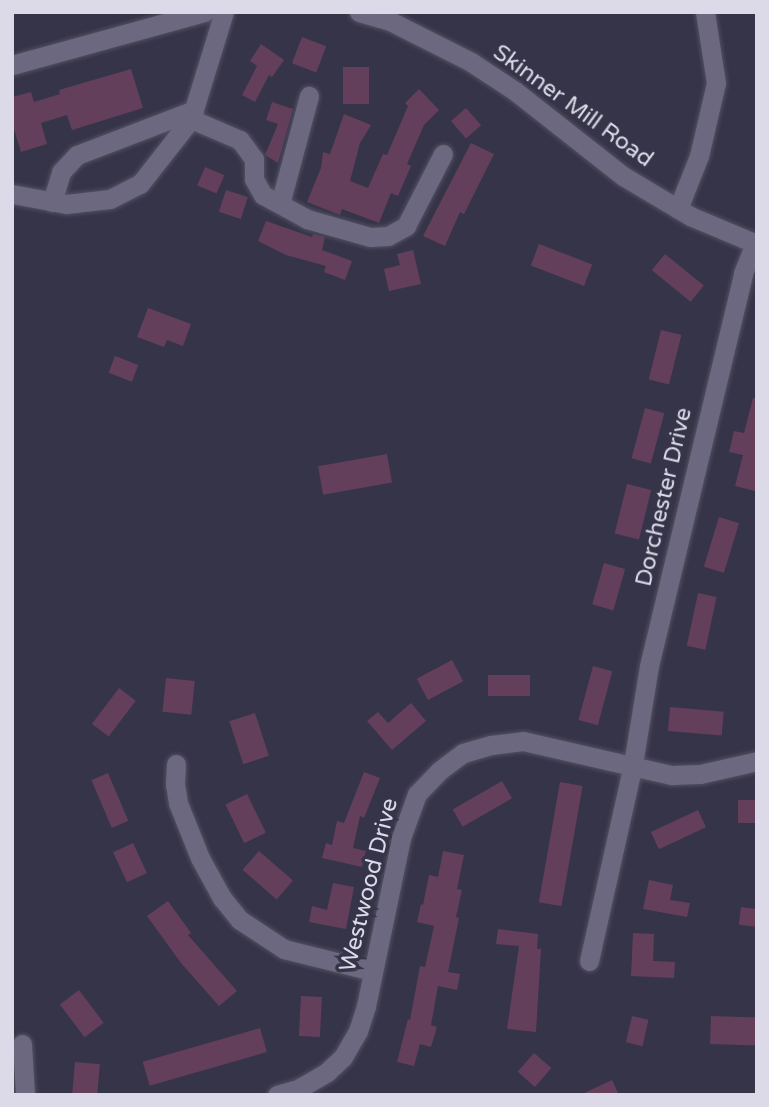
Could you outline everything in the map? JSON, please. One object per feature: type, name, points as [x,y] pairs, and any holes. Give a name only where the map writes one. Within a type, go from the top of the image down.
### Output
[{"type":"street","points":[[12,65],[205,12]]},
{"type":"street","points":[[12,194],[66,204],[110,199],[139,184],[193,114],[224,12]]},
{"type":"street","points":[[678,209],[699,156],[716,83],[705,12]]},
{"type":"street","name":"Skinner Mill Road","points":[[361,13],[390,21],[471,62],[515,91],[623,176],[678,209],[756,244]]},
{"type":"street","points":[[280,205],[309,96]]},
{"type":"street","points":[[52,202],[61,172],[77,155],[193,114],[240,140],[254,159],[254,179],[263,195],[307,219],[370,237],[388,236],[406,226],[443,154]]},
{"type":"street","name":"Dorchester Drive","points":[[589,961],[633,764],[649,666],[743,273],[756,244]]},
{"type":"street","name":"Westwood Drive","points":[[277,1095],[298,1089],[327,1072],[343,1057],[366,1006],[405,827],[416,794],[439,771],[463,753],[491,745],[523,741],[633,764],[671,775],[700,774],[757,761]]},
{"type":"street","points":[[176,764],[174,784],[178,803],[200,858],[222,898],[240,920],[284,949],[372,971]]},
{"type":"street","points":[[22,1044],[25,1095]]},
{"type":"building","points":[[302,37],[326,46],[316,72],[292,63]]},
{"type":"building","points":[[261,44],[284,60],[272,77],[269,75],[255,102],[242,95],[257,66],[250,61]]},
{"type":"building","points":[[343,67],[369,67],[369,104],[343,104]]},
{"type":"building","points":[[131,69],[143,108],[72,130],[67,115],[41,123],[47,144],[21,152],[12,123],[12,97],[31,92],[34,102],[60,94],[59,90]]},
{"type":"building","points":[[419,89],[439,110],[424,125],[407,164],[411,166],[398,196],[391,193],[379,223],[342,209],[340,215],[307,202],[321,168],[323,152],[330,154],[344,114],[371,125],[360,143],[350,181],[368,188],[383,154],[387,155],[408,106],[405,103]]},
{"type":"building","points":[[272,102],[293,109],[278,163],[265,155],[278,124],[266,120]]},
{"type":"building","points":[[466,108],[481,125],[466,138],[451,121]]},
{"type":"building","points":[[471,143],[494,154],[464,214],[460,212],[445,246],[423,236]]},
{"type":"building","points":[[205,167],[224,175],[217,194],[197,185]]},
{"type":"building","points":[[226,190],[248,197],[241,219],[219,212]]},
{"type":"building","points":[[266,221],[312,237],[313,234],[325,237],[322,250],[352,261],[345,280],[324,272],[326,266],[286,255],[258,241]]},
{"type":"building","points":[[539,244],[592,264],[584,286],[531,265]]},
{"type":"building","points":[[413,250],[421,284],[389,291],[384,269],[400,265],[397,254]]},
{"type":"building","points":[[665,254],[704,285],[691,302],[652,270]]},
{"type":"building","points":[[148,308],[191,324],[183,346],[167,340],[164,347],[137,337]]},
{"type":"building","points":[[661,330],[681,335],[669,385],[649,379]]},
{"type":"building","points":[[115,356],[138,365],[132,382],[109,373]]},
{"type":"building","points":[[753,398],[757,399],[755,491],[735,486],[743,455],[729,452],[734,431],[744,433]]},
{"type":"building","points":[[645,408],[664,413],[651,463],[632,458]]},
{"type":"building","points":[[387,454],[392,483],[323,495],[318,466]]},
{"type":"building","points":[[627,484],[651,490],[639,540],[615,533]]},
{"type":"building","points":[[719,517],[739,523],[724,573],[704,567]]},
{"type":"building","points":[[604,563],[625,569],[613,610],[592,604]]},
{"type":"building","points":[[698,593],[717,597],[705,650],[687,646]]},
{"type":"building","points":[[452,660],[463,681],[428,700],[417,679]]},
{"type":"building","points":[[593,666],[612,671],[598,725],[579,720]]},
{"type":"building","points":[[488,675],[530,675],[530,696],[488,696]]},
{"type":"building","points":[[166,678],[195,681],[191,715],[162,712]]},
{"type":"building","points":[[119,688],[136,701],[109,737],[92,724]]},
{"type":"building","points":[[411,703],[426,721],[392,750],[367,721],[378,712],[388,723]]},
{"type":"building","points":[[670,707],[724,712],[722,736],[668,731]]},
{"type":"building","points":[[255,713],[269,756],[243,764],[229,721]]},
{"type":"building","points":[[364,772],[380,778],[364,818],[360,816],[353,848],[366,851],[362,867],[322,858],[326,843],[332,845],[337,821],[344,823]]},
{"type":"building","points":[[108,773],[128,821],[112,828],[91,780]]},
{"type":"building","points":[[502,781],[512,798],[463,827],[453,810]]},
{"type":"building","points":[[560,782],[583,786],[561,906],[539,902]]},
{"type":"building","points":[[247,794],[266,833],[244,843],[225,805]]},
{"type":"building","points":[[738,800],[757,800],[757,823],[738,823]]},
{"type":"building","points":[[698,810],[706,827],[659,849],[651,832]]},
{"type":"building","points":[[133,843],[147,873],[127,882],[113,852]]},
{"type":"building","points":[[259,851],[293,881],[277,899],[243,870]]},
{"type":"building","points":[[443,851],[464,855],[457,889],[462,890],[456,917],[459,918],[448,972],[460,974],[457,990],[438,986],[431,1025],[437,1027],[431,1047],[420,1044],[414,1066],[397,1062],[408,1019],[410,1020],[420,966],[425,967],[434,926],[417,922],[429,875],[438,877]]},
{"type":"building","points":[[649,880],[673,885],[670,900],[690,903],[687,917],[643,909]]},
{"type":"building","points":[[333,883],[354,887],[346,929],[309,922],[312,906],[327,910]]},
{"type":"building","points":[[168,901],[191,933],[188,935],[237,991],[219,1006],[181,963],[147,916]]},
{"type":"building","points":[[741,907],[757,909],[755,927],[739,925]]},
{"type":"building","points":[[498,929],[538,934],[537,949],[541,949],[536,1032],[507,1029],[519,946],[496,944]]},
{"type":"building","points":[[633,933],[654,934],[653,961],[675,962],[674,978],[631,976]]},
{"type":"building","points":[[79,990],[104,1023],[85,1037],[60,1004]]},
{"type":"building","points":[[301,996],[322,997],[320,1037],[299,1036]]},
{"type":"building","points":[[632,1016],[649,1020],[642,1046],[626,1042]]},
{"type":"building","points":[[711,1016],[757,1018],[756,1046],[710,1044]]},
{"type":"building","points":[[260,1028],[267,1052],[150,1086],[143,1062]]},
{"type":"building","points":[[534,1053],[551,1068],[535,1087],[518,1072]]},
{"type":"building","points":[[75,1062],[100,1064],[97,1095],[72,1095]]},
{"type":"building","points":[[612,1080],[619,1095],[580,1095]]}]
